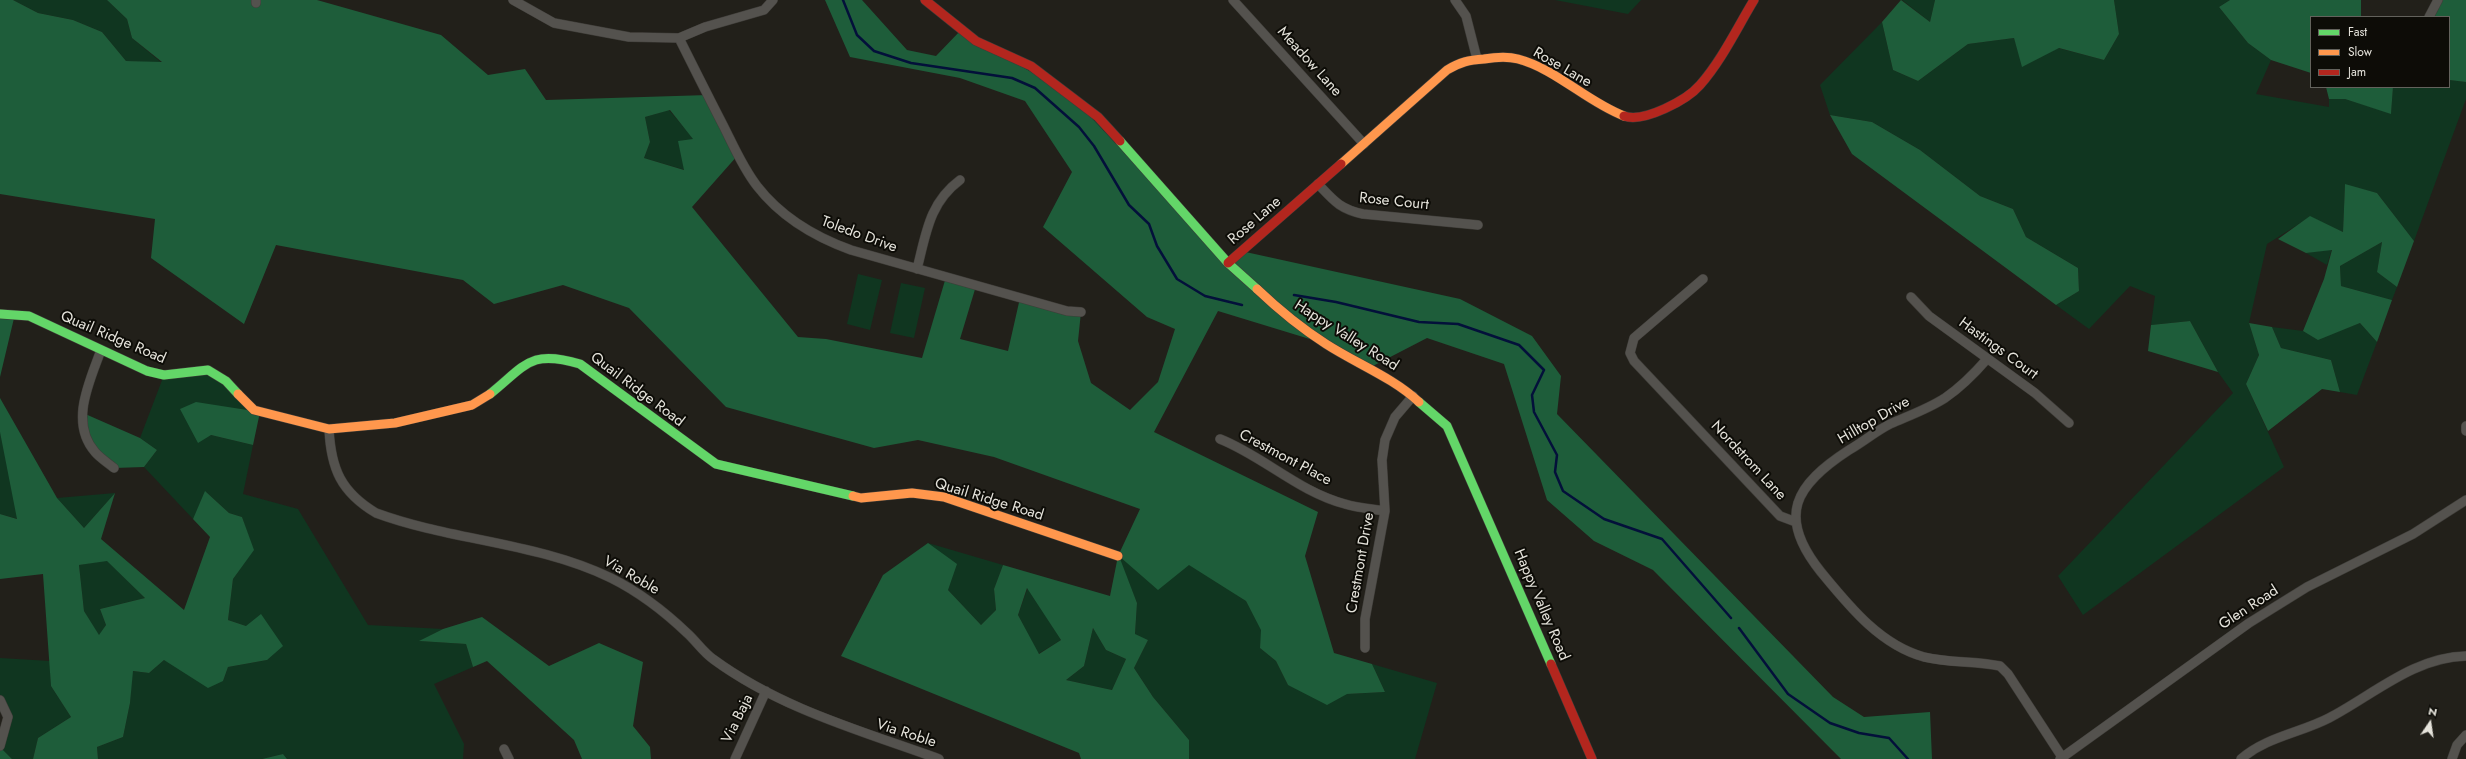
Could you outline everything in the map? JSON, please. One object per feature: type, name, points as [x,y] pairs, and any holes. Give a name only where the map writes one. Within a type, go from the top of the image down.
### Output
[{"type":"street","points":[[513,0],[554,23],[629,37],[679,38],[705,27],[764,10],[773,0]]},
{"type":"street","name":"Happy Valley Road","points":[[925,0],[976,41],[1031,66],[1098,116],[1228,263],[1280,311],[1326,344],[1406,390],[1446,426],[1592,759]]},
{"type":"street","name":"Meadow Lane","points":[[1233,0],[1364,144]]},
{"type":"street","points":[[1454,0],[1466,16],[1477,59]]},
{"type":"street","name":"Rose Lane","points":[[1228,263],[1447,70],[1461,61],[1500,57],[1518,59],[1538,67],[1605,109],[1627,117],[1647,117],[1666,108],[1699,86],[1716,64],[1754,0]]},
{"type":"street","points":[[2430,16],[2438,0]]},
{"type":"street","name":"Toledo Drive","points":[[679,38],[738,155],[757,186],[781,211],[808,231],[827,242],[917,269],[1067,311],[1081,312]]},
{"type":"street","points":[[917,269],[930,216],[949,189],[960,180]]},
{"type":"street","name":"Rose Court","points":[[1318,184],[1339,206],[1363,214],[1478,225]]},
{"type":"street","name":"Nordstrom Lane","points":[[1704,279],[1634,338],[1630,354],[1634,361],[1780,516],[1796,522]]},
{"type":"street","name":"Hastings Court","points":[[1911,297],[1929,316],[2035,393],[2069,423]]},
{"type":"street","name":"Quail Ridge Road","points":[[0,314],[29,316],[101,350],[147,370],[164,375],[208,370],[226,381],[254,410],[329,429],[395,423],[472,405],[491,393],[527,362],[557,357],[580,364],[716,464],[861,498],[912,493],[944,498],[1118,556]]},
{"type":"street","points":[[101,350],[87,388],[83,422],[84,433],[94,452],[114,468]]},
{"type":"street","name":"Hilltop Drive","points":[[1796,522],[1796,503],[1804,488],[1819,473],[1889,425],[1944,399],[1974,374],[1987,359]]},
{"type":"street","name":"Crestmont Drive","points":[[1365,648],[1365,619],[1385,511],[1382,460],[1385,440],[1395,417],[1414,396]]},
{"type":"street","points":[[2466,426],[2466,431]]},
{"type":"street","name":"Via Roble","points":[[329,429],[331,454],[338,476],[353,497],[376,513],[586,567],[610,577],[626,585],[668,615],[712,659],[766,691],[845,728],[939,759]]},
{"type":"street","name":"Crestmont Place","points":[[1220,439],[1240,447],[1301,484],[1326,496],[1345,504],[1385,511]]},
{"type":"street","name":"Glen Road","points":[[2061,758],[2249,623],[2307,587],[2413,534],[2466,500]]},
{"type":"street","points":[[1796,522],[1810,558],[1852,610],[1879,633],[1903,650],[1926,657],[2000,666],[2008,674],[2061,758]]},
{"type":"street","points":[[2241,759],[2250,751],[2275,739],[2328,719],[2409,670],[2436,660],[2466,656]]},
{"type":"street","name":"Via Baja","points":[[735,759],[766,691]]},
{"type":"street","points":[[0,700],[8,717],[0,746]]},
{"type":"street","points":[[2452,759],[2457,745],[2466,735]]},
{"type":"street","points":[[504,749],[509,759]]},
{"type":"green space","points":[[0,0],[13,0],[38,13],[73,20],[102,32],[126,61],[162,62],[132,38],[127,19],[107,0],[317,0],[441,35],[488,75],[525,69],[546,100],[708,95],[738,155],[692,207],[798,337],[826,339],[922,358],[946,277],[976,286],[960,339],[1008,351],[1020,298],[1081,312],[1078,341],[1091,383],[1130,410],[1158,382],[1175,329],[1147,317],[1043,227],[1072,172],[1025,101],[960,78],[850,57],[825,0],[862,0],[907,50],[936,56],[961,30],[1071,96],[1228,263],[1241,251],[1460,299],[1532,336],[1561,376],[1557,414],[1833,697],[1864,717],[1930,712],[1932,759],[1841,759],[1653,570],[1594,541],[1547,500],[1504,364],[1427,338],[1369,368],[1326,344],[1218,311],[1154,432],[1318,512],[1305,556],[1334,653],[1372,664],[1385,692],[1347,694],[1327,705],[1288,685],[1276,661],[1260,648],[1261,630],[1246,601],[1189,565],[1158,590],[1119,556],[1137,603],[1135,634],[1148,640],[1134,668],[1153,697],[1189,740],[1189,759],[1081,759],[1079,753],[841,656],[883,575],[928,543],[957,564],[948,590],[981,625],[996,610],[994,589],[1003,565],[1110,596],[1118,556],[1140,509],[994,457],[918,440],[874,448],[726,407],[629,308],[563,285],[494,304],[463,280],[276,245],[244,324],[151,258],[155,219],[0,194]],"holes":[[[670,110],[693,139],[678,141],[684,170],[644,158],[650,142],[645,117]],[[1027,588],[1061,640],[1039,654],[1018,615]],[[1093,628],[1106,650],[1126,659],[1112,690],[1066,680],[1084,666]]]},
{"type":"green space","points":[[13,0],[107,0],[127,19],[132,38],[162,63],[126,61],[102,32],[73,20],[38,13]]},
{"type":"green space","points":[[1555,0],[1641,0],[1628,14]]},
{"type":"green space","points":[[1901,0],[1930,22],[1935,0],[2114,0],[2119,34],[2104,60],[2059,48],[2022,67],[2014,38],[1968,44],[1918,81],[1893,70],[1882,22]]},
{"type":"green space","points":[[1902,0],[1935,0],[1930,22]]},
{"type":"green space","points":[[2114,0],[2230,0],[2219,7],[2248,43],[2271,60],[2256,94],[2329,107],[2329,99],[2345,99],[2391,113],[2393,88],[2450,88],[2450,80],[2466,82],[2466,99],[2414,241],[2377,193],[2345,185],[2343,232],[2310,217],[2267,244],[2249,323],[2259,355],[2246,384],[2284,467],[2083,615],[2058,576],[2233,393],[2218,372],[2190,321],[2151,325],[2155,296],[2130,286],[2089,329],[2056,305],[2079,291],[2078,268],[2026,237],[2013,209],[1980,196],[1920,150],[1872,122],[1830,115],[1820,85],[1882,22],[1893,70],[1918,81],[1968,44],[2014,38],[2023,66],[2058,48],[2104,60],[2119,34]]},
{"type":"green space","points":[[2230,0],[2361,0],[2361,16],[2310,16],[2310,73],[2271,60],[2248,43],[2219,7]]},
{"type":"green space","points":[[2438,0],[2466,0],[2466,82],[2450,80],[2450,16],[2430,16]]},
{"type":"green space","points":[[2326,88],[2393,88],[2391,114],[2345,99],[2329,99]]},
{"type":"green space","points":[[669,110],[694,139],[685,170],[644,158],[650,142],[645,117]]},
{"type":"green space","points":[[1830,115],[1872,122],[1920,150],[1980,196],[2013,209],[2026,237],[2078,268],[2079,291],[2056,305],[1852,154]]},
{"type":"green space","points":[[2345,184],[2377,193],[2414,241],[2397,287],[2377,272],[2382,242],[2340,266],[2341,286],[2392,300],[2377,342],[2360,323],[2318,340],[2303,331],[2324,279],[2332,250],[2306,253],[2278,239],[2310,216],[2343,232]]},
{"type":"green space","points":[[2382,242],[2377,272],[2397,287],[2392,300],[2341,286],[2340,266]]},
{"type":"green space","points":[[2332,249],[2327,265],[2306,253]]},
{"type":"green space","points":[[858,274],[882,280],[870,330],[847,324]]},
{"type":"green space","points":[[901,283],[925,288],[914,338],[890,333]]},
{"type":"green space","points":[[0,314],[15,314],[0,377]]},
{"type":"green space","points":[[2190,321],[2218,372],[2148,351],[2151,325]]},
{"type":"green space","points":[[2249,323],[2272,327],[2281,348],[2331,360],[2340,392],[2322,389],[2268,431],[2246,384],[2259,355]]},
{"type":"green space","points":[[2360,323],[2377,342],[2357,395],[2340,392],[2331,360],[2281,348],[2272,327],[2303,331],[2318,339]]},
{"type":"green space","points":[[208,370],[254,410],[211,435],[253,445],[243,494],[298,509],[368,625],[443,629],[420,641],[466,644],[473,667],[434,684],[464,744],[463,759],[287,759],[283,754],[262,759],[98,759],[97,747],[123,737],[130,703],[132,671],[149,673],[164,660],[223,681],[228,667],[267,660],[246,626],[228,620],[233,579],[253,550],[242,517],[229,513],[206,492],[193,519],[144,467],[157,450],[140,438],[164,375]]},
{"type":"green space","points":[[0,398],[57,498],[84,528],[115,493],[101,539],[184,610],[210,537],[193,519],[205,491],[229,513],[242,517],[254,550],[233,579],[228,620],[246,626],[261,614],[283,646],[267,660],[228,667],[223,681],[208,688],[164,660],[149,673],[133,671],[130,703],[123,737],[97,747],[98,759],[33,759],[38,738],[71,717],[51,686],[43,574],[0,579],[0,514],[17,519],[0,432]],"holes":[[[107,561],[145,598],[100,609],[106,625],[99,635],[84,611],[79,565]]]},
{"type":"green space","points":[[196,402],[260,412],[253,445],[211,435],[198,443],[180,409]]},
{"type":"green space","points":[[83,413],[140,438],[157,450],[144,467],[114,468],[94,452]]},
{"type":"green space","points":[[0,432],[2,434],[18,519],[0,514]]},
{"type":"green space","points":[[115,493],[84,528],[57,498]]},
{"type":"green space","points":[[928,543],[1003,565],[994,589],[996,610],[981,625],[948,590]]},
{"type":"green space","points":[[1118,556],[1189,564],[1219,582],[1246,601],[1262,630],[1260,648],[1276,661],[1288,685],[1347,694],[1385,692],[1372,664],[1437,683],[1415,759],[1189,759],[1189,740],[1153,697],[1134,668],[1148,640],[1135,635],[1137,603]]},
{"type":"green space","points":[[107,560],[145,598],[100,609],[106,625],[99,636],[84,611],[79,565]]},
{"type":"green space","points":[[1028,587],[1061,640],[1038,654],[1018,615]]},
{"type":"green space","points":[[482,617],[549,666],[599,643],[643,662],[633,726],[650,747],[651,759],[582,759],[574,740],[487,661],[473,667],[466,644],[419,641],[443,629]]},
{"type":"green space","points":[[1093,628],[1106,650],[1126,659],[1112,690],[1066,680],[1084,666]]},
{"type":"green space","points":[[0,658],[50,661],[51,686],[71,717],[38,738],[33,759],[12,759],[0,747],[8,717],[0,700]]},
{"type":"green space","points":[[0,747],[12,759],[0,759]]},
{"type":"green space","points":[[283,754],[287,759],[262,759]]},
{"type":"waterway","points":[[843,0],[857,35],[874,51],[911,63],[1012,78],[1035,88],[1079,127],[1094,146],[1129,205],[1149,224],[1157,246],[1177,279],[1205,296],[1242,305]]},
{"type":"waterway","points":[[1294,295],[1336,302],[1419,322],[1458,324],[1519,345],[1544,370],[1532,395],[1534,412],[1557,455],[1555,472],[1563,491],[1604,519],[1662,539],[1731,618]]},
{"type":"waterway","points":[[1739,628],[1788,694],[1830,723],[1859,733],[1889,738],[1908,759]]},
{"type":"traffic: fast","points":[[1120,141],[1228,263],[1257,289]]},
{"type":"traffic: fast","points":[[0,314],[29,316],[147,371],[164,375],[208,370],[226,381],[238,394]]},
{"type":"traffic: fast","points":[[490,394],[530,362],[550,358],[580,364],[716,464],[853,496]]},
{"type":"traffic: fast","points":[[1419,402],[1447,426],[1551,664]]},
{"type":"traffic: slow","points":[[1341,164],[1447,70],[1460,63],[1474,60],[1506,57],[1532,64],[1545,70],[1597,103],[1624,116]]},
{"type":"traffic: slow","points":[[1257,289],[1290,318],[1317,338],[1386,378],[1409,393],[1419,402]]},
{"type":"traffic: slow","points":[[238,394],[254,410],[329,429],[395,423],[472,405],[490,394]]},
{"type":"traffic: slow","points":[[853,496],[861,498],[912,493],[944,497],[1118,556]]},
{"type":"traffic: jam","points":[[925,0],[976,41],[1031,66],[1098,117],[1120,141]]},
{"type":"traffic: jam","points":[[1624,116],[1642,116],[1665,109],[1694,91],[1708,75],[1729,44],[1754,0]]},
{"type":"traffic: jam","points":[[1228,263],[1341,164]]},
{"type":"traffic: jam","points":[[1551,664],[1592,759]]}]
